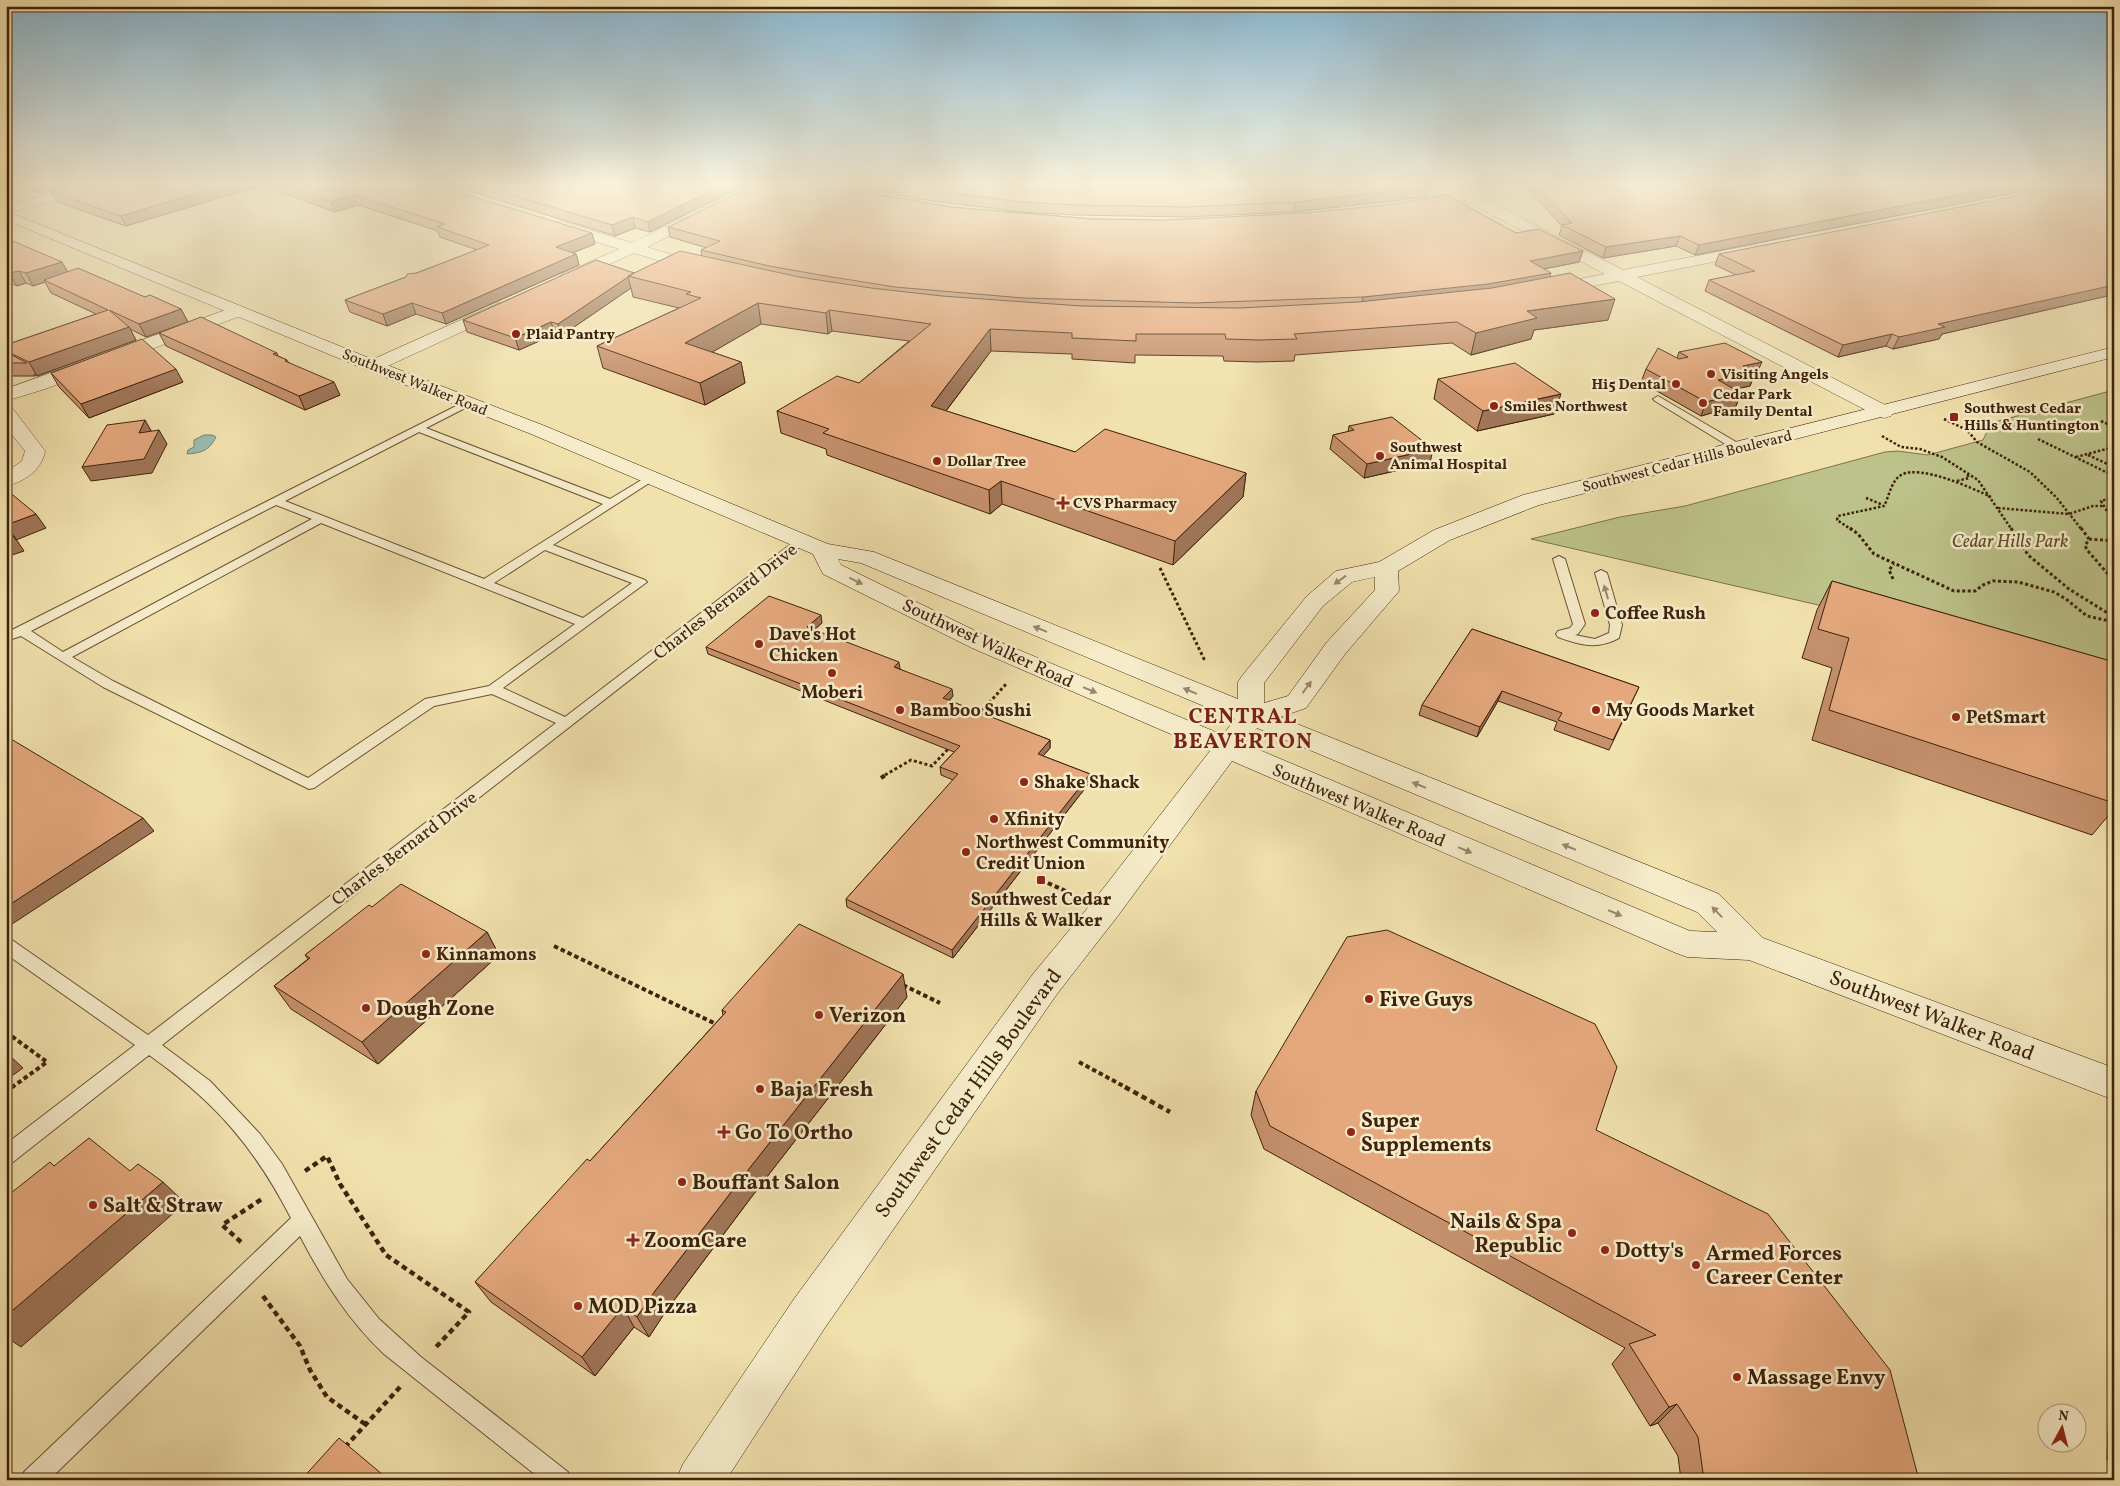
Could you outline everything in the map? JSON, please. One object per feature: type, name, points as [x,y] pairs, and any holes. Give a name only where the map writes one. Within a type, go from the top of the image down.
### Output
[{"type":"main road","name":"Southwest Walker Road","points":[[98,253],[813,545],[866,557],[1708,903],[1751,947]]},
{"type":"main road","points":[[554,283],[621,253]]},
{"type":"main road","points":[[652,253],[720,273]]},
{"type":"main road","points":[[1578,253],[1884,412]]},
{"type":"main road","points":[[1535,292],[1738,253]]},
{"type":"main road","points":[[373,366],[510,303]]},
{"type":"main road","points":[[6,395],[38,385],[237,311]]},
{"type":"main road","name":"Southwest Cedar Hills Boulevard","points":[[699,1480],[810,1314],[1046,984],[1251,716],[1251,682],[1315,601],[1344,576],[1386,568],[1442,535],[1531,500],[1884,412],[2114,352]]},
{"type":"main road","points":[[6,413],[36,451],[30,465],[14,476]]},
{"type":"main road","name":"Southwest Walker Road","points":[[813,545],[831,569],[981,643],[1687,944],[1751,947],[2114,1084]]},
{"type":"main road","points":[[1251,716],[1297,702],[1336,648],[1388,591],[1386,568]]},
{"type":"lane","points":[[1658,399],[1739,448]]},
{"type":"lane","points":[[6,637],[22,631],[468,403]]},
{"type":"lane","points":[[417,428],[611,503]]},
{"type":"lane","points":[[485,584],[652,478]]},
{"type":"lane","points":[[275,501],[584,623]]},
{"type":"lane","points":[[63,657],[321,519]]},
{"type":"lane","name":"Charles Bernard Drive","points":[[6,1156],[414,838],[567,723],[813,545]]},
{"type":"lane","points":[[22,631],[108,684],[309,784],[430,702],[493,689],[641,582],[544,546]]},
{"type":"lane","points":[[1559,560],[1579,624],[1574,631],[1562,634],[1588,644],[1604,641],[1615,635],[1616,625],[1601,573]]},
{"type":"lane","points":[[493,689],[567,723]]},
{"type":"lane","points":[[6,945],[150,1044],[190,1074],[216,1097],[240,1123],[263,1153],[284,1186],[301,1221],[349,1300],[387,1344],[560,1480]]},
{"type":"lane","points":[[32,1480],[301,1221]]},
{"type":"path","points":[[2102,421],[2114,427]]},
{"type":"path","points":[[1967,430],[1977,442],[2030,472],[2056,497],[2089,540]]},
{"type":"path","points":[[2038,439],[2114,476]]},
{"type":"path","points":[[1901,446],[1920,449],[1942,457],[1978,480],[2028,555],[2041,568],[2069,589],[2114,616]]},
{"type":"path","points":[[2075,458],[2114,447]]},
{"type":"path","points":[[2088,454],[2114,467]]},
{"type":"path","points":[[1955,481],[1968,478],[1966,471]]},
{"type":"path","points":[[1991,497],[1955,481],[1921,474],[1902,474],[1898,478],[1884,506],[1838,516],[1837,520],[1857,533],[1865,546],[1874,554],[1954,591],[1976,591],[1982,584],[2002,580],[2033,585],[2064,598],[2078,611],[2087,616],[2114,622]]},
{"type":"path","points":[[2114,497],[2101,502],[2107,511],[2114,514]]},
{"type":"path","points":[[1866,498],[1884,506]]},
{"type":"path","points":[[1998,508],[2069,514],[2093,506],[2104,506]]},
{"type":"path","points":[[2089,540],[2114,541]]},
{"type":"path","points":[[2089,540],[2085,546],[2088,551],[2114,581]]},
{"type":"path","points":[[1893,579],[1889,570],[1894,564]]},
{"type":"path","points":[[1160,568],[1205,661]]},
{"type":"path","points":[[975,719],[1011,679]]},
{"type":"path","points":[[881,778],[912,760],[932,766],[950,746]]},
{"type":"path","points":[[554,946],[719,1026],[725,1019]]},
{"type":"path","points":[[897,982],[940,1003]]},
{"type":"path","points":[[6,1032],[47,1062],[6,1092]]},
{"type":"path","points":[[1079,1062],[1170,1112]]},
{"type":"path","points":[[340,1452],[365,1424]]},
{"type":"green space","name":"Cedar Hills Park","points":[[2114,390],[2114,673],[1531,539],[1620,517],[1685,506],[1885,452],[1898,451],[1928,455],[1983,440],[1991,423]]},
{"type":"water","points":[[204,435],[216,437],[204,450],[187,454],[188,450],[194,447],[194,440]]},
{"type":"building","points":[[6,253],[42,253],[62,262],[26,273],[19,271],[6,272]]},
{"type":"building","points":[[468,253],[576,254],[442,313],[412,303],[383,314],[345,300],[406,277],[407,274],[417,273]]},
{"type":"building","points":[[675,253],[691,253],[799,277],[942,296],[1081,306],[1239,308],[1358,302],[1492,288],[1570,273],[1615,299],[1527,311],[1537,318],[1476,333],[1457,322],[1294,334],[1297,339],[1259,340],[1226,339],[1225,334],[1136,334],[1136,341],[1072,338],[1072,333],[990,329],[931,406],[1075,452],[1105,429],[1246,473],[1175,541],[1001,481],[989,490],[823,433],[829,429],[777,411],[837,376],[859,383],[931,324],[829,310],[826,313],[758,303],[685,343],[741,362],[700,383],[597,346],[701,298],[686,294],[691,292],[628,276]]},
{"type":"building","points":[[715,253],[1571,253],[1530,261],[1551,273],[1488,284],[1363,297],[1194,303],[1023,298],[895,287],[769,266]]},
{"type":"building","points":[[2114,253],[2114,284],[2112,284],[2114,285],[1938,324],[1945,327],[1899,337],[1892,334],[1843,345],[1709,280],[1755,271],[1719,254]]},
{"type":"building","points":[[596,260],[634,273],[558,324],[551,322],[515,338],[463,320]]},
{"type":"building","points":[[78,268],[145,297],[150,295],[181,309],[139,324],[109,310],[129,327],[29,362],[6,351],[6,345],[108,310],[44,280]]},
{"type":"building","points":[[201,317],[277,353],[273,354],[287,360],[285,361],[334,382],[299,396],[159,333]]},
{"type":"building","points":[[142,339],[176,369],[81,404],[51,373]]},
{"type":"building","points":[[1725,343],[1762,362],[1743,366],[1755,372],[1718,380],[1741,393],[1706,402],[1646,369],[1658,348],[1679,359],[1688,357],[1679,352]]},
{"type":"building","points":[[6,352],[27,363],[6,363]]},
{"type":"building","points":[[1515,363],[1561,394],[1483,411],[1438,379]]},
{"type":"building","points":[[1392,417],[1433,449],[1367,464],[1333,435],[1354,430],[1349,426]]},
{"type":"building","points":[[145,420],[139,433],[159,430],[144,459],[82,467],[107,425]]},
{"type":"building","points":[[6,491],[8,491],[36,514],[6,525]]},
{"type":"building","points":[[6,526],[14,536],[6,539]]},
{"type":"building","name":"PetSmart","points":[[1832,581],[2114,662],[2114,803],[1829,710],[1849,638],[1818,629]]},
{"type":"building","points":[[769,596],[821,615],[807,627],[899,662],[894,667],[952,689],[943,698],[1050,740],[1038,754],[1090,774],[952,950],[846,899],[958,774],[940,767],[960,746],[706,647]]},
{"type":"building","points":[[1472,629],[1639,687],[1613,740],[1558,720],[1562,713],[1502,691],[1480,727],[1422,705]]},
{"type":"building","points":[[6,736],[143,818],[6,907]]},
{"type":"building","points":[[401,884],[487,932],[362,1042],[274,986],[310,958],[305,955],[369,905],[372,907]]},
{"type":"building","points":[[799,924],[903,974],[752,1165],[637,1317],[623,1307],[582,1357],[475,1282],[587,1159],[590,1161],[726,1012],[722,1010]]},
{"type":"building","points":[[1387,930],[1595,1024],[1617,1067],[1596,1130],[1768,1214],[1890,1370],[1919,1480],[1704,1480],[1698,1437],[1677,1404],[1669,1407],[1629,1344],[1656,1335],[1270,1126],[1256,1091],[1347,937]]},
{"type":"building","points":[[89,1138],[130,1171],[138,1164],[163,1182],[6,1316],[6,1197],[50,1162],[54,1166]]},
{"type":"building","points":[[339,1438],[389,1480],[301,1480]]},
{"type":"place","name":"Plaid Pantry","points":[[516,334]]},
{"type":"place","name":"Visiting Angels","points":[[1711,374]]},
{"type":"place","name":"Hi5 Dental","points":[[1676,384]]},
{"type":"place","name":"Cedar Park Family Dental","points":[[1703,403]]},
{"type":"place","name":"Smiles Northwest","points":[[1494,406]]},
{"type":"place","name":"Southwest Cedar Hills & Huntington","points":[[1954,417]]},
{"type":"place","name":"Southwest Animal Hospital","points":[[1380,456]]},
{"type":"place","name":"Dollar Tree","points":[[937,461]]},
{"type":"place","name":"CVS Pharmacy","points":[[1063,503]]},
{"type":"place","name":"Coffee Rush","points":[[1595,613]]},
{"type":"place","name":"Dave's Hot Chicken","points":[[759,644]]},
{"type":"place","name":"Moberi","points":[[832,673]]},
{"type":"place","name":"Bamboo Sushi","points":[[900,710]]},
{"type":"place","name":"My Goods Market","points":[[1596,710]]},
{"type":"place","name":"PetSmart","points":[[1956,717]]},
{"type":"place","name":"Shake Shack","points":[[1024,782]]},
{"type":"place","name":"Xfinity","points":[[994,819]]},
{"type":"place","name":"Northwest Community Credit Union","points":[[966,852]]},
{"type":"place","name":"Southwest Cedar Hills & Walker","points":[[1041,880]]},
{"type":"place","name":"Kinnamons","points":[[426,954]]},
{"type":"place","name":"Five Guys","points":[[1369,999]]},
{"type":"place","name":"Dough Zone","points":[[366,1008]]},
{"type":"place","name":"Verizon","points":[[819,1015]]},
{"type":"place","name":"Baja Fresh","points":[[760,1089]]},
{"type":"place","name":"Go To Ortho","points":[[724,1132]]},
{"type":"place","name":"Super Supplements","points":[[1351,1132]]},
{"type":"place","name":"Bouffant Salon","points":[[682,1182]]},
{"type":"place","name":"Salt & Straw","points":[[93,1205]]},
{"type":"place","name":"Nails & Spa Republic","points":[[1572,1233]]},
{"type":"place","name":"ZoomCare","points":[[633,1240]]},
{"type":"place","name":"Dotty's","points":[[1605,1250]]},
{"type":"place","name":"Armed Forces Career Center","points":[[1696,1265]]},
{"type":"place","name":"MOD Pizza","points":[[578,1306]]},
{"type":"place","name":"Massage Envy","points":[[1737,1377]]},
{"type":"district","name":"CENTRAL BEAVERTON","points":[[1243,728]]}]
